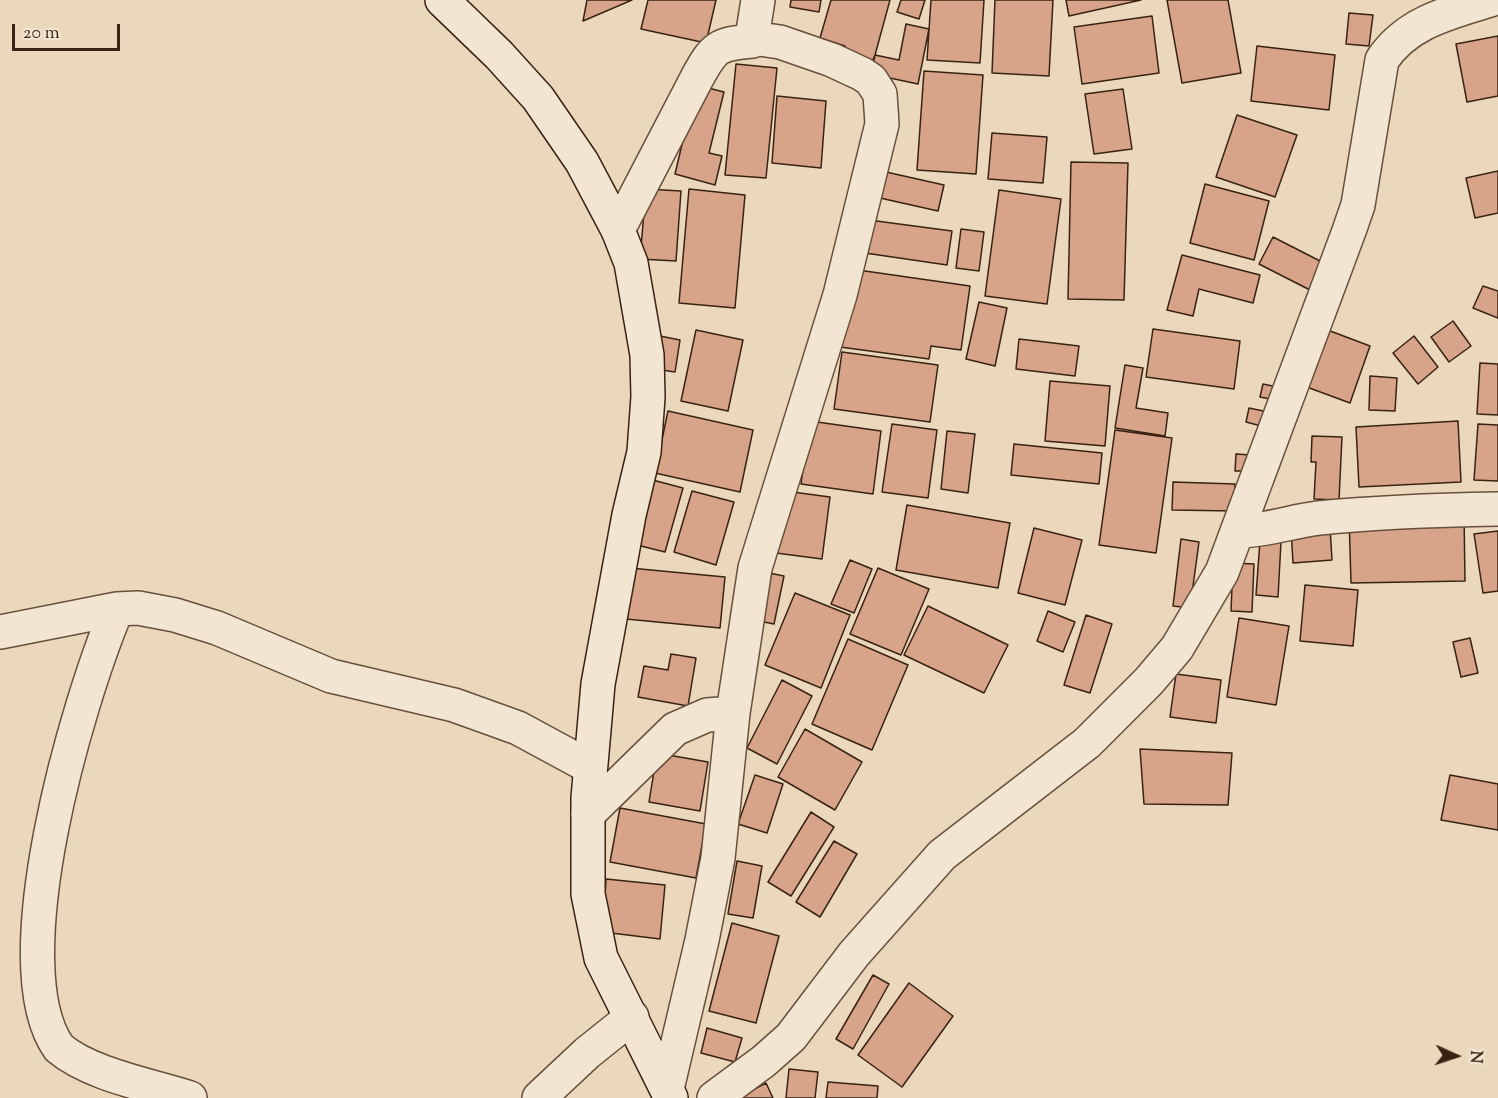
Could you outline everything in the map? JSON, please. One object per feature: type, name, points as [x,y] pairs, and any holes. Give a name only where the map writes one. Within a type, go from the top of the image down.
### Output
[{"type":"street","points":[[442,0],[499,55],[538,98],[582,162],[618,230],[631,263],[646,355],[648,397],[644,452],[598,684],[590,767],[588,894],[601,958],[669,1093]]},
{"type":"street","points":[[618,230],[711,53],[724,44],[752,41],[758,0]]},
{"type":"street","points":[[714,1098],[764,1061],[790,1037],[861,945],[942,855],[1087,743],[1149,681],[1177,648],[1222,572],[1358,205],[1382,60],[1396,41],[1422,23],[1490,0]]},
{"type":"street","points":[[669,1093],[713,882],[755,568],[840,295],[882,124],[880,94],[871,80],[862,74],[832,60],[780,42],[752,38]]},
{"type":"street","points":[[1238,531],[1263,530],[1316,519],[1362,514],[1498,509]]},
{"type":"street","points":[[0,632],[117,609],[138,608],[175,615],[227,632],[331,676],[454,705],[518,728],[590,767]]},
{"type":"street","points":[[117,609],[73,714],[32,851],[23,932],[25,987],[36,1021],[59,1048],[88,1066],[190,1098]]},
{"type":"street","points":[[588,814],[675,729],[707,715],[734,713]]},
{"type":"street","points":[[539,1098],[587,1053],[632,1017]]},
{"type":"building","points":[[587,0],[632,0],[583,21]]},
{"type":"building","points":[[648,0],[716,0],[706,43],[641,29]]},
{"type":"building","points":[[791,0],[821,0],[819,12],[790,7]]},
{"type":"building","points":[[831,0],[890,0],[870,66],[842,58],[845,46],[820,38]]},
{"type":"building","points":[[901,0],[925,0],[919,19],[897,12]]},
{"type":"building","points":[[931,0],[984,0],[980,63],[927,60]]},
{"type":"building","points":[[995,0],[1053,0],[1049,76],[992,73]]},
{"type":"building","points":[[1066,0],[1141,0],[1069,16]]},
{"type":"building","points":[[1167,0],[1228,0],[1241,73],[1182,83]]},
{"type":"building","points":[[1349,13],[1373,15],[1369,46],[1346,44]]},
{"type":"building","points":[[1152,16],[1159,73],[1082,84],[1074,27]]},
{"type":"building","points":[[906,24],[929,29],[918,84],[871,74],[875,55],[899,60]]},
{"type":"building","points":[[1498,36],[1498,96],[1467,102],[1456,44]]},
{"type":"building","points":[[1257,46],[1335,55],[1329,110],[1251,101]]},
{"type":"building","points":[[736,64],[777,68],[766,178],[725,175]]},
{"type":"building","points":[[924,71],[983,75],[976,174],[917,170]]},
{"type":"building","points":[[696,85],[724,92],[709,153],[722,156],[715,185],[675,174]]},
{"type":"building","points":[[1123,89],[1132,149],[1094,154],[1085,94]]},
{"type":"building","points":[[777,96],[826,101],[821,168],[772,163]]},
{"type":"building","points":[[1237,115],[1297,135],[1275,197],[1216,177]]},
{"type":"building","points":[[992,133],[1047,137],[1043,183],[988,179]]},
{"type":"building","points":[[1071,162],[1128,163],[1124,300],[1068,299]]},
{"type":"building","points":[[1498,171],[1498,213],[1475,218],[1466,178]]},
{"type":"building","points":[[886,172],[944,185],[938,211],[880,198]]},
{"type":"building","points":[[1205,184],[1269,201],[1254,260],[1190,243]]},
{"type":"building","points":[[646,189],[681,191],[676,261],[640,259]]},
{"type":"building","points":[[689,189],[745,195],[735,308],[679,303]]},
{"type":"building","points":[[999,190],[1061,199],[1047,304],[985,296]]},
{"type":"building","points":[[869,220],[952,231],[947,265],[865,253]]},
{"type":"building","points":[[961,229],[984,232],[979,271],[956,268]]},
{"type":"building","points":[[1273,237],[1324,263],[1310,290],[1259,264]]},
{"type":"building","points":[[1182,255],[1260,275],[1253,303],[1199,289],[1193,316],[1167,310]]},
{"type":"building","points":[[851,269],[970,286],[961,350],[931,346],[929,359],[840,347]]},
{"type":"building","points":[[1483,286],[1498,291],[1498,318],[1473,308]]},
{"type":"building","points":[[979,302],[1007,308],[995,366],[966,359]]},
{"type":"building","points":[[1453,321],[1471,346],[1449,362],[1431,337]]},
{"type":"building","points":[[1153,329],[1240,341],[1234,389],[1146,377]]},
{"type":"building","points":[[1325,329],[1370,346],[1350,403],[1304,386]]},
{"type":"building","points":[[696,330],[743,340],[728,411],[681,401]]},
{"type":"building","points":[[655,335],[680,340],[675,372],[649,368]]},
{"type":"building","points":[[1414,336],[1438,367],[1418,384],[1393,353]]},
{"type":"building","points":[[1019,339],[1079,346],[1075,376],[1016,369]]},
{"type":"building","points":[[842,352],[938,365],[930,422],[834,409]]},
{"type":"building","points":[[1480,363],[1498,364],[1498,415],[1477,414]]},
{"type":"building","points":[[1125,365],[1143,368],[1136,408],[1168,413],[1165,436],[1115,428]]},
{"type":"building","points":[[1370,376],[1397,378],[1395,411],[1369,410]]},
{"type":"building","points":[[1050,381],[1110,386],[1105,446],[1045,441]]},
{"type":"building","points":[[1263,384],[1277,387],[1275,400],[1260,397]]},
{"type":"building","points":[[1249,408],[1268,412],[1265,427],[1246,422]]},
{"type":"building","points":[[668,411],[753,430],[740,492],[655,473]]},
{"type":"building","points":[[810,421],[881,431],[873,494],[801,484]]},
{"type":"building","points":[[1458,421],[1461,482],[1359,487],[1356,427]]},
{"type":"building","points":[[892,424],[937,430],[928,498],[882,492]]},
{"type":"building","points":[[1478,424],[1498,425],[1498,481],[1474,480]]},
{"type":"building","points":[[1115,430],[1172,438],[1156,553],[1099,545]]},
{"type":"building","points":[[947,431],[975,434],[968,493],[941,489]]},
{"type":"building","points":[[1312,436],[1342,437],[1339,500],[1314,499],[1316,462],[1311,462]]},
{"type":"building","points":[[1014,444],[1102,453],[1099,484],[1011,475]]},
{"type":"building","points":[[1236,454],[1251,455],[1251,471],[1235,471]]},
{"type":"building","points":[[645,478],[683,488],[665,552],[629,543]]},
{"type":"building","points":[[1173,482],[1235,484],[1234,511],[1172,510]]},
{"type":"building","points":[[692,491],[734,502],[716,565],[674,552]]},
{"type":"building","points":[[785,491],[830,497],[822,559],[776,553]]},
{"type":"building","points":[[907,505],[1010,523],[998,588],[896,570]]},
{"type":"building","points":[[1464,514],[1465,581],[1351,583],[1349,516]]},
{"type":"building","points":[[1330,527],[1332,560],[1293,563],[1291,529]]},
{"type":"building","points":[[1034,528],[1082,540],[1065,605],[1018,593]]},
{"type":"building","points":[[1498,531],[1498,591],[1483,593],[1474,534]]},
{"type":"building","points":[[1181,539],[1199,542],[1190,608],[1173,606]]},
{"type":"building","points":[[1260,541],[1281,542],[1278,597],[1256,595]]},
{"type":"building","points":[[850,560],[872,569],[854,613],[831,604]]},
{"type":"building","points":[[1233,563],[1254,564],[1252,612],[1231,611]]},
{"type":"building","points":[[630,568],[725,577],[720,628],[626,619]]},
{"type":"building","points":[[878,568],[929,589],[901,655],[850,634]]},
{"type":"building","points":[[764,572],[784,576],[774,624],[754,620]]},
{"type":"building","points":[[1305,585],[1358,590],[1353,646],[1300,641]]},
{"type":"building","points":[[795,593],[850,615],[821,688],[765,665]]},
{"type":"building","points":[[928,606],[1008,645],[984,693],[904,655]]},
{"type":"building","points":[[1048,611],[1075,622],[1063,652],[1037,641]]},
{"type":"building","points":[[1086,615],[1112,624],[1090,693],[1064,685]]},
{"type":"building","points":[[1239,618],[1289,626],[1276,705],[1227,697]]},
{"type":"building","points":[[1470,638],[1478,673],[1461,677],[1453,642]]},
{"type":"building","points":[[848,639],[908,665],[872,750],[812,724]]},
{"type":"building","points":[[671,654],[696,658],[688,706],[638,697],[644,666],[668,670]]},
{"type":"building","points":[[1176,674],[1221,680],[1216,723],[1170,717]]},
{"type":"building","points":[[782,680],[812,696],[777,764],[747,748]]},
{"type":"building","points":[[805,729],[862,762],[835,810],[778,777]]},
{"type":"building","points":[[1140,749],[1232,753],[1228,805],[1144,804]]},
{"type":"building","points":[[657,753],[708,762],[700,811],[649,802]]},
{"type":"building","points":[[755,775],[783,784],[767,833],[738,824]]},
{"type":"building","points":[[1450,775],[1498,784],[1498,830],[1441,820]]},
{"type":"building","points":[[620,808],[706,824],[696,878],[610,862]]},
{"type":"building","points":[[811,812],[834,827],[791,896],[768,882]]},
{"type":"building","points":[[834,841],[857,854],[820,917],[796,902]]},
{"type":"building","points":[[737,861],[762,866],[753,918],[728,914]]},
{"type":"building","points":[[606,879],[665,885],[660,939],[603,932]]},
{"type":"building","points":[[732,923],[779,936],[756,1023],[709,1011]]},
{"type":"building","points":[[873,975],[889,984],[853,1049],[836,1039]]},
{"type":"building","points":[[909,983],[953,1016],[902,1087],[858,1055]]},
{"type":"building","points":[[707,1028],[742,1038],[735,1062],[701,1053]]},
{"type":"building","points":[[789,1069],[818,1072],[815,1098],[786,1098]]},
{"type":"building","points":[[828,1082],[878,1086],[877,1098],[826,1098]]},
{"type":"building","points":[[766,1083],[773,1098],[737,1098]]}]
